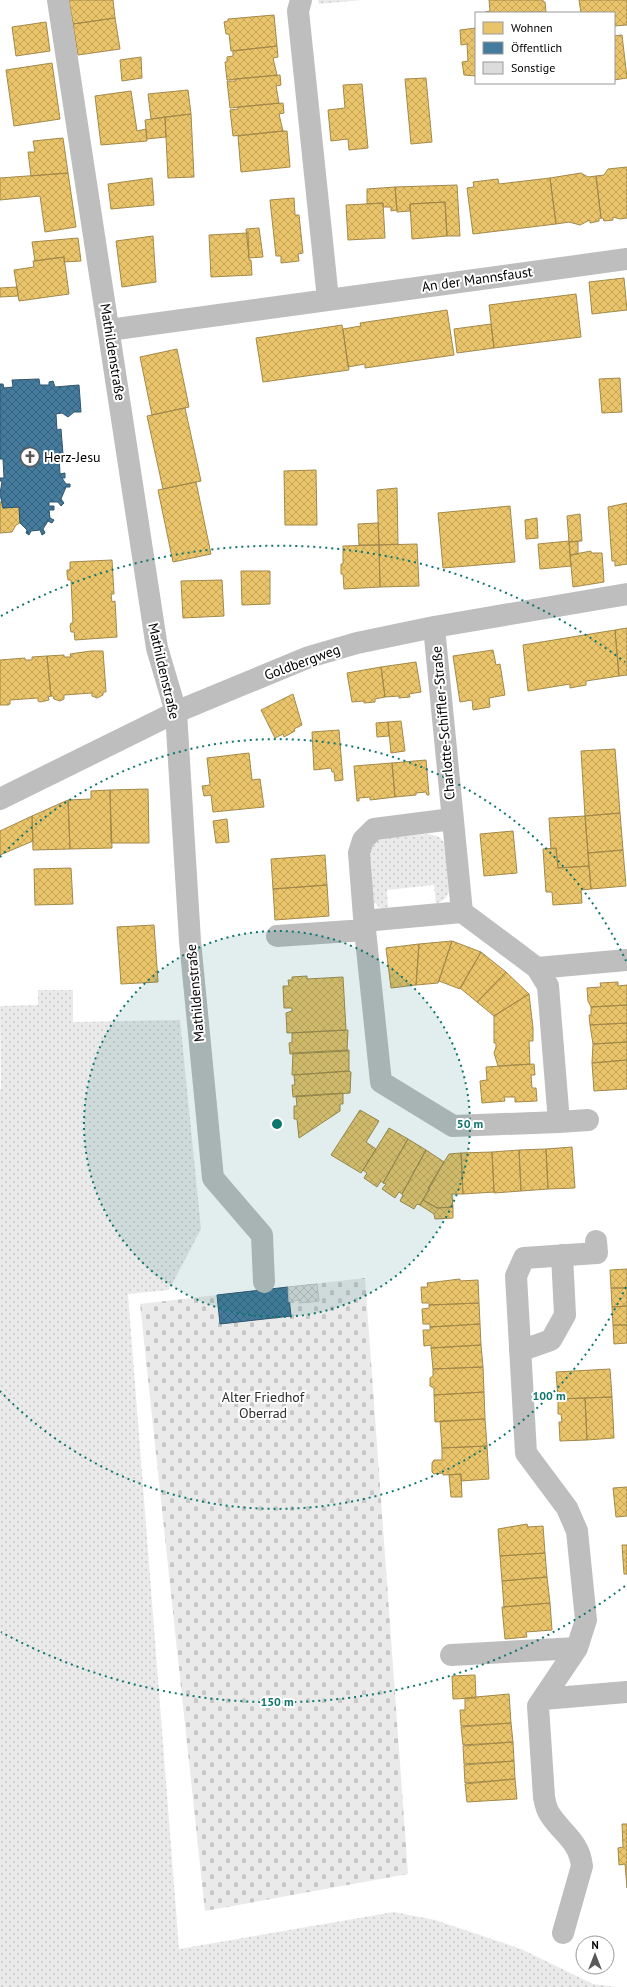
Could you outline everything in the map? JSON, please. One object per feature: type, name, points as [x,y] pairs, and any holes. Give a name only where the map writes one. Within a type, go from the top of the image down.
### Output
[{"type":"street","name":"Mathildenstraße","points":[[58,0],[110,330],[157,648],[176,712],[190,942],[213,1178],[262,1235],[264,1282]]},
{"type":"street","points":[[301,0],[298,11],[328,299]]},
{"type":"street","name":"An der Mannsfaust","points":[[110,330],[627,259]]},
{"type":"street","name":"Goldbergweg","points":[[0,799],[176,712],[331,649],[434,628],[627,594]]},
{"type":"street","name":"Charlotte-Schiffler-Straße","points":[[434,628],[462,912]]},
{"type":"street","name":"Charlotte-Schiffler-Straße","points":[[452,819],[374,829],[363,840],[359,853],[381,1082],[453,1126],[588,1120]]},
{"type":"street","points":[[277,936],[365,926],[462,912],[537,968],[548,986],[559,1122]]},
{"type":"street","points":[[537,968],[627,960]]},
{"type":"street","points":[[563,1933],[582,1866],[578,1847],[548,1812],[544,1797],[538,1706],[577,1648],[586,1620],[576,1531],[567,1508],[526,1453],[516,1276],[524,1258],[597,1253],[596,1241]]},
{"type":"street","points":[[520,1351],[551,1340],[566,1315],[562,1255]]},
{"type":"street","points":[[451,1655],[577,1648]]},
{"type":"street","points":[[543,1699],[627,1692]]},
{"type":"green space","points":[[318,0],[362,0],[319,4]]},
{"type":"green space","points":[[429,834],[439,837],[445,843],[449,892],[445,899],[436,904],[434,885],[387,890],[388,910],[380,908],[374,902],[369,868],[369,859],[374,844],[379,838]]},
{"type":"green space","points":[[38,990],[73,990],[73,1022],[180,1020],[201,1229],[169,1290],[128,1294],[179,1949],[394,1912],[435,1920],[521,1949],[593,1984],[616,1987],[0,1987],[0,1006],[38,1005]]},
{"type":"green space","name":"Alter Friedhof Oberrad","points":[[365,1278],[408,1874],[205,1911],[140,1304]]},
{"type":"building: Wohnen","points":[[69,0],[113,0],[115,18],[73,24]]},
{"type":"building: Wohnen","points":[[489,0],[543,0],[543,2],[545,2],[546,12],[485,12],[490,11]]},
{"type":"building: Wohnen","points":[[579,0],[627,0],[627,25],[615,26],[615,12],[581,12]]},
{"type":"building: Wohnen","points":[[274,15],[277,46],[231,51],[229,34],[226,34],[224,22],[228,21],[228,19]]},
{"type":"building: Wohnen","points":[[115,18],[120,49],[78,55],[73,24]]},
{"type":"building: Wohnen","points":[[46,22],[50,51],[16,56],[12,27]]},
{"type":"building: Wohnen","points":[[475,28],[475,76],[464,75],[462,62],[468,61],[467,44],[461,45],[460,30]]},
{"type":"building: Wohnen","points":[[622,35],[627,78],[615,80],[615,36]]},
{"type":"building: Wohnen","points":[[277,46],[278,57],[273,58],[277,75],[227,80],[225,62],[227,62],[227,57],[233,56],[233,51]]},
{"type":"building: Wohnen","points":[[141,57],[142,78],[122,81],[120,60]]},
{"type":"building: Wohnen","points":[[52,63],[60,119],[14,126],[6,70]]},
{"type":"building: Wohnen","points":[[280,75],[281,85],[276,86],[279,103],[230,108],[227,81]]},
{"type":"building: Wohnen","points":[[426,78],[432,142],[411,144],[405,79]]},
{"type":"building: Wohnen","points":[[362,84],[368,148],[349,150],[348,139],[331,141],[328,110],[345,108],[343,85]]},
{"type":"building: Wohnen","points":[[188,90],[191,114],[151,119],[148,94]]},
{"type":"building: Wohnen","points":[[131,91],[137,131],[146,129],[147,141],[101,145],[95,96]]},
{"type":"building: Wohnen","points":[[283,103],[284,113],[279,114],[283,131],[233,136],[230,110],[238,109],[238,107]]},
{"type":"building: Wohnen","points":[[191,114],[194,177],[168,178],[165,117]]},
{"type":"building: Wohnen","points":[[165,117],[166,137],[147,139],[145,120]]},
{"type":"building: Wohnen","points":[[287,131],[290,167],[241,172],[238,136]]},
{"type":"building: Wohnen","points":[[63,138],[68,173],[31,176],[28,152],[35,152],[33,141]]},
{"type":"building: Wohnen","points":[[627,167],[627,218],[620,219],[613,217],[613,220],[604,221],[603,218],[601,218],[596,176],[604,175],[608,169]]},
{"type":"building: Wohnen","points":[[68,173],[76,227],[45,232],[40,196],[0,200],[0,178]]},
{"type":"building: Wohnen","points":[[581,173],[588,177],[596,176],[601,218],[599,221],[590,223],[590,220],[580,225],[569,222],[556,224],[550,178]]},
{"type":"building: Wohnen","points":[[152,178],[154,205],[111,209],[108,184]]},
{"type":"building: Wohnen","points":[[550,178],[556,224],[473,234],[467,188],[474,187],[473,182],[498,179],[499,184]]},
{"type":"building: Wohnen","points":[[457,185],[460,236],[447,236],[445,202],[410,204],[410,211],[397,212],[395,187]]},
{"type":"building: Wohnen","points":[[395,187],[397,210],[391,211],[391,207],[383,207],[383,203],[367,204],[367,189]]},
{"type":"building: Wohnen","points":[[294,198],[295,215],[299,215],[303,253],[298,254],[299,261],[281,263],[281,256],[276,256],[270,200]]},
{"type":"building: Wohnen","points":[[445,202],[447,236],[412,239],[410,204]]},
{"type":"building: Wohnen","points":[[383,203],[385,238],[348,240],[346,205]]},
{"type":"building: Wohnen","points":[[259,228],[263,257],[249,258],[246,229]]},
{"type":"building: Wohnen","points":[[248,233],[249,260],[251,260],[252,275],[211,277],[209,235]]},
{"type":"building: Wohnen","points":[[153,236],[156,282],[122,287],[116,241]]},
{"type":"building: Wohnen","points":[[78,238],[81,261],[64,262],[64,257],[35,261],[32,242]]},
{"type":"building: Wohnen","points":[[64,257],[69,294],[19,301],[14,270],[34,267],[33,261]]},
{"type":"building: Wohnen","points":[[624,278],[627,310],[592,314],[589,282]]},
{"type":"building: Wohnen","points":[[17,287],[18,296],[0,297],[0,288]]},
{"type":"building: Wohnen","points":[[576,294],[581,337],[494,348],[489,305]]},
{"type":"building: Wohnen","points":[[447,310],[454,355],[365,368],[365,364],[348,367],[343,329],[361,326],[360,323]]},
{"type":"building: Wohnen","points":[[491,324],[494,348],[457,353],[454,329]]},
{"type":"building: Wohnen","points":[[342,325],[349,370],[263,382],[256,338]]},
{"type":"building: Wohnen","points":[[177,349],[189,407],[152,415],[140,357]]},
{"type":"building: Wohnen","points":[[620,378],[622,412],[602,413],[599,379]]},
{"type":"building: Wohnen","points":[[185,408],[201,481],[163,489],[147,416]]},
{"type":"building: Wohnen","points":[[316,470],[317,525],[285,525],[284,471]]},
{"type":"building: Wohnen","points":[[196,482],[211,554],[173,562],[158,490]]},
{"type":"building: Wohnen","points":[[397,488],[398,544],[379,545],[377,490]]},
{"type":"building: Wohnen","points":[[0,502],[2,502],[3,508],[19,507],[20,523],[16,525],[12,532],[0,533]]},
{"type":"building: Wohnen","points":[[627,503],[627,564],[615,566],[615,561],[612,561],[608,507]]},
{"type":"building: Wohnen","points":[[510,506],[515,562],[443,568],[438,513]]},
{"type":"building: Wohnen","points":[[580,514],[582,541],[569,542],[567,516]]},
{"type":"building: Wohnen","points":[[537,518],[538,538],[526,539],[525,520]]},
{"type":"building: Wohnen","points":[[378,523],[379,545],[359,545],[358,524]]},
{"type":"building: Wohnen","points":[[569,541],[571,566],[540,569],[538,544]]},
{"type":"building: Wohnen","points":[[578,541],[578,554],[570,555],[569,542]]},
{"type":"building: Wohnen","points":[[417,544],[419,586],[380,587],[379,545]]},
{"type":"building: Wohnen","points":[[379,545],[380,587],[344,589],[343,574],[341,574],[341,564],[343,564],[343,546]]},
{"type":"building: Wohnen","points":[[591,551],[591,553],[602,553],[604,582],[573,587],[570,555]]},
{"type":"building: Wohnen","points":[[112,560],[114,594],[111,594],[112,602],[115,601],[117,637],[75,640],[74,632],[71,632],[70,626],[71,623],[73,623],[71,580],[68,580],[67,570],[70,570],[70,562]]},
{"type":"building: Wohnen","points":[[241,571],[270,571],[270,604],[242,605]]},
{"type":"building: Wohnen","points":[[222,580],[224,616],[183,618],[181,581]]},
{"type":"building: Wohnen","points":[[627,628],[627,675],[619,676],[615,630]]},
{"type":"building: Wohnen","points":[[615,630],[619,676],[586,681],[586,685],[570,688],[570,684],[528,691],[523,645]]},
{"type":"building: Wohnen","points":[[493,650],[496,665],[500,664],[505,695],[489,698],[490,707],[473,710],[472,700],[460,702],[453,656]]},
{"type":"building: Wohnen","points":[[103,651],[106,692],[103,692],[103,695],[97,698],[92,696],[92,693],[64,695],[64,699],[60,701],[54,699],[53,696],[51,696],[47,656],[64,655],[64,657],[71,657],[70,654]]},
{"type":"building: Wohnen","points":[[47,656],[51,696],[48,697],[49,700],[40,702],[38,701],[38,698],[10,700],[10,704],[8,705],[0,705],[0,660],[25,658],[25,660],[32,660],[32,657]]},
{"type":"building: Wohnen","points":[[416,662],[421,692],[409,694],[410,697],[385,697],[381,667]]},
{"type":"building: Wohnen","points":[[381,667],[385,697],[375,699],[375,702],[352,702],[347,673]]},
{"type":"building: Wohnen","points":[[293,694],[302,725],[284,737],[283,734],[275,738],[261,710]]},
{"type":"building: Wohnen","points":[[401,721],[405,751],[391,753],[388,722]]},
{"type":"building: Wohnen","points":[[388,722],[389,736],[377,737],[376,723]]},
{"type":"building: Wohnen","points":[[339,730],[343,780],[335,781],[334,772],[332,772],[331,768],[314,770],[312,732]]},
{"type":"building: Wohnen","points":[[615,749],[620,813],[585,816],[581,751]]},
{"type":"building: Wohnen","points":[[249,753],[252,780],[260,779],[264,807],[213,812],[211,795],[204,796],[202,786],[210,785],[207,758]]},
{"type":"building: Wohnen","points":[[426,760],[429,795],[427,795],[426,792],[416,793],[416,795],[395,797],[392,763]]},
{"type":"building: Wohnen","points":[[392,763],[395,797],[370,800],[370,797],[359,798],[359,801],[357,801],[354,766]]},
{"type":"building: Wohnen","points":[[148,789],[149,843],[111,843],[110,790]]},
{"type":"building: Wohnen","points":[[110,790],[112,848],[70,849],[68,800],[91,799],[91,791]]},
{"type":"building: Wohnen","points":[[68,800],[70,849],[33,850],[32,816]]},
{"type":"building: Wohnen","points":[[620,813],[623,850],[588,853],[585,816]]},
{"type":"building: Wohnen","points":[[32,816],[33,841],[0,855],[0,831]]},
{"type":"building: Wohnen","points":[[585,816],[589,866],[558,868],[556,848],[551,849],[549,818]]},
{"type":"building: Wohnen","points":[[227,819],[229,842],[216,843],[213,821]]},
{"type":"building: Wohnen","points":[[513,831],[517,873],[484,876],[480,834]]},
{"type":"building: Wohnen","points":[[556,848],[558,868],[589,866],[591,889],[581,890],[582,903],[553,905],[552,892],[546,892],[543,849]]},
{"type":"building: Wohnen","points":[[623,850],[626,886],[591,889],[588,853]]},
{"type":"building: Wohnen","points":[[325,855],[327,885],[273,889],[271,859]]},
{"type":"building: Wohnen","points":[[71,868],[73,904],[35,905],[34,869]]},
{"type":"building: Wohnen","points":[[327,885],[329,916],[275,920],[273,889]]},
{"type":"building: Wohnen","points":[[154,925],[158,982],[121,984],[117,927]]},
{"type":"building: Wohnen","points":[[452,941],[481,952],[460,989],[439,981]]},
{"type":"building: Wohnen","points":[[452,941],[438,983],[416,985],[419,944]]},
{"type":"building: Wohnen","points":[[419,944],[416,985],[391,988],[386,948]]},
{"type":"building: Wohnen","points":[[481,952],[506,972],[477,1002],[460,988]]},
{"type":"building: Wohnen","points":[[506,972],[529,994],[494,1016],[477,1002]]},
{"type":"building: Wohnen","points":[[307,976],[307,979],[343,977],[346,1030],[287,1033],[286,1013],[292,1011],[292,1008],[284,1008],[283,986],[289,986],[288,980],[292,980],[292,977]]},
{"type":"building: Wohnen","points":[[618,982],[618,986],[627,985],[627,1005],[591,1007],[588,1001],[587,988],[601,987],[600,983]]},
{"type":"building: Wohnen","points":[[529,994],[533,1028],[533,1041],[529,1041],[530,1064],[498,1066],[494,1053],[496,1043],[494,1043],[494,1016]]},
{"type":"building: Wohnen","points":[[627,1005],[627,1023],[590,1025],[589,1015],[591,1015],[591,1007]]},
{"type":"building: Wohnen","points":[[627,1023],[627,1042],[593,1044],[590,1025]]},
{"type":"building: Wohnen","points":[[348,1030],[347,1051],[290,1054],[289,1043],[292,1042],[292,1033]]},
{"type":"building: Wohnen","points":[[627,1042],[627,1060],[592,1063],[593,1044]]},
{"type":"building: Wohnen","points":[[349,1050],[349,1071],[292,1075],[293,1053]]},
{"type":"building: Wohnen","points":[[627,1060],[627,1089],[594,1091],[592,1063]]},
{"type":"building: Wohnen","points":[[534,1064],[535,1075],[531,1075],[532,1088],[536,1088],[537,1101],[515,1102],[515,1097],[504,1097],[505,1101],[482,1103],[480,1081],[487,1080],[486,1067]]},
{"type":"building: Wohnen","points":[[351,1072],[350,1093],[293,1097],[292,1085],[295,1085],[294,1075]]},
{"type":"building: Wohnen","points":[[343,1093],[343,1104],[340,1104],[340,1111],[299,1138],[297,1119],[294,1119],[294,1106],[297,1106],[296,1096]]},
{"type":"building: Wohnen","points":[[360,1110],[379,1121],[366,1142],[376,1149],[361,1173],[331,1155]]},
{"type":"building: Wohnen","points":[[389,1128],[408,1139],[383,1183],[381,1181],[377,1187],[364,1178],[367,1173],[363,1170]]},
{"type":"building: Wohnen","points":[[408,1139],[426,1150],[402,1194],[399,1192],[395,1198],[382,1189],[386,1184],[383,1183]]},
{"type":"building: Wohnen","points":[[572,1147],[575,1188],[548,1189],[546,1149]]},
{"type":"building: Wohnen","points":[[546,1149],[548,1189],[521,1191],[519,1150]]},
{"type":"building: Wohnen","points":[[426,1150],[444,1162],[420,1205],[417,1204],[414,1209],[400,1201],[403,1195],[402,1194]]},
{"type":"building: Wohnen","points":[[519,1150],[521,1191],[494,1193],[492,1152]]},
{"type":"building: Wohnen","points":[[492,1152],[494,1192],[463,1194],[461,1153]]},
{"type":"building: Wohnen","points":[[461,1153],[463,1194],[452,1194],[453,1207],[437,1208],[423,1200],[430,1189],[428,1188],[449,1154]]},
{"type":"building: Wohnen","points":[[423,1200],[437,1208],[453,1207],[453,1218],[435,1219],[434,1214],[420,1205]]},
{"type":"building: Wohnen","points":[[627,1269],[627,1288],[611,1288],[610,1270]]},
{"type":"building: Wohnen","points":[[460,1279],[460,1281],[478,1280],[479,1303],[429,1305],[429,1303],[422,1303],[421,1287],[428,1287],[427,1283]]},
{"type":"building: Wohnen","points":[[611,1288],[627,1288],[627,1306],[612,1307]]},
{"type":"building: Wohnen","points":[[479,1303],[480,1324],[430,1327],[430,1324],[423,1324],[422,1309],[429,1308],[429,1305]]},
{"type":"building: Wohnen","points":[[627,1306],[627,1325],[613,1325],[612,1307]]},
{"type":"building: Wohnen","points":[[480,1324],[481,1345],[431,1348],[431,1345],[424,1346],[423,1330],[430,1330],[430,1327]]},
{"type":"building: Wohnen","points":[[613,1325],[627,1325],[627,1343],[614,1344]]},
{"type":"building: Wohnen","points":[[481,1345],[483,1367],[433,1369],[431,1348]]},
{"type":"building: Wohnen","points":[[483,1367],[484,1392],[434,1395],[434,1388],[430,1386],[430,1378],[433,1376],[433,1369]]},
{"type":"building: Wohnen","points":[[610,1369],[612,1397],[558,1399],[556,1372]]},
{"type":"building: Wohnen","points":[[484,1392],[485,1419],[435,1422],[434,1395]]},
{"type":"building: Wohnen","points":[[612,1397],[614,1438],[587,1440],[585,1398]]},
{"type":"building: Wohnen","points":[[585,1398],[587,1440],[560,1441],[559,1422],[562,1422],[561,1414],[558,1414],[558,1399]]},
{"type":"building: Wohnen","points":[[485,1419],[487,1446],[442,1448],[440,1421]]},
{"type":"building: Wohnen","points":[[487,1446],[489,1479],[461,1481],[461,1474],[443,1475],[443,1473],[434,1474],[432,1472],[432,1463],[434,1460],[442,1460],[442,1448]]},
{"type":"building: Wohnen","points":[[461,1474],[462,1497],[451,1497],[449,1475]]},
{"type":"building: Wohnen","points":[[627,1487],[627,1516],[616,1517],[613,1488]]},
{"type":"building: Wohnen","points":[[527,1524],[528,1527],[543,1526],[545,1553],[500,1556],[498,1529]]},
{"type":"building: Wohnen","points":[[622,1545],[627,1545],[627,1574],[624,1574]]},
{"type":"building: Wohnen","points":[[545,1553],[547,1577],[502,1581],[500,1556]]},
{"type":"building: Wohnen","points":[[547,1577],[550,1603],[504,1607],[502,1581]]},
{"type":"building: Wohnen","points":[[550,1603],[552,1630],[526,1632],[527,1637],[505,1639],[502,1607]]},
{"type":"building: Wohnen","points":[[475,1675],[476,1698],[453,1699],[452,1676]]},
{"type":"building: Wohnen","points":[[509,1694],[511,1723],[461,1726],[460,1710],[465,1710],[465,1698]]},
{"type":"building: Wohnen","points":[[511,1723],[513,1742],[463,1745],[461,1727]]},
{"type":"building: Wohnen","points":[[513,1742],[514,1761],[464,1764],[463,1746]]},
{"type":"building: Wohnen","points":[[514,1761],[515,1779],[465,1783],[464,1765]]},
{"type":"building: Wohnen","points":[[515,1779],[517,1799],[467,1802],[465,1784]]},
{"type":"building: Wohnen","points":[[622,1824],[627,1824],[627,1888],[625,1864],[619,1865],[618,1848],[623,1847]]},
{"type":"building: Öffentlich","name":"Herz-Jesu","points":[[39,379],[40,385],[49,385],[49,382],[53,381],[55,387],[79,385],[81,412],[74,412],[68,417],[62,413],[56,414],[57,430],[61,429],[63,454],[59,454],[60,474],[65,473],[65,478],[62,478],[66,484],[70,484],[70,487],[66,487],[61,499],[64,503],[61,506],[58,502],[49,502],[49,506],[54,506],[54,510],[49,510],[50,518],[54,520],[52,523],[48,521],[43,529],[45,533],[42,535],[40,530],[31,531],[29,535],[26,533],[27,530],[20,523],[19,507],[3,508],[0,494],[2,481],[0,481],[0,478],[4,478],[3,459],[0,459],[0,384],[3,384],[4,388],[13,387],[12,380]]},
{"type":"building: Öffentlich","points":[[288,1287],[291,1316],[220,1324],[217,1295]]},
{"type":"building: Sonstige","points":[[317,1284],[319,1301],[299,1303],[299,1300],[289,1302],[288,1287]]},
{"type":"place","name":"Herz-Jesu","points":[[30,457]]}]
